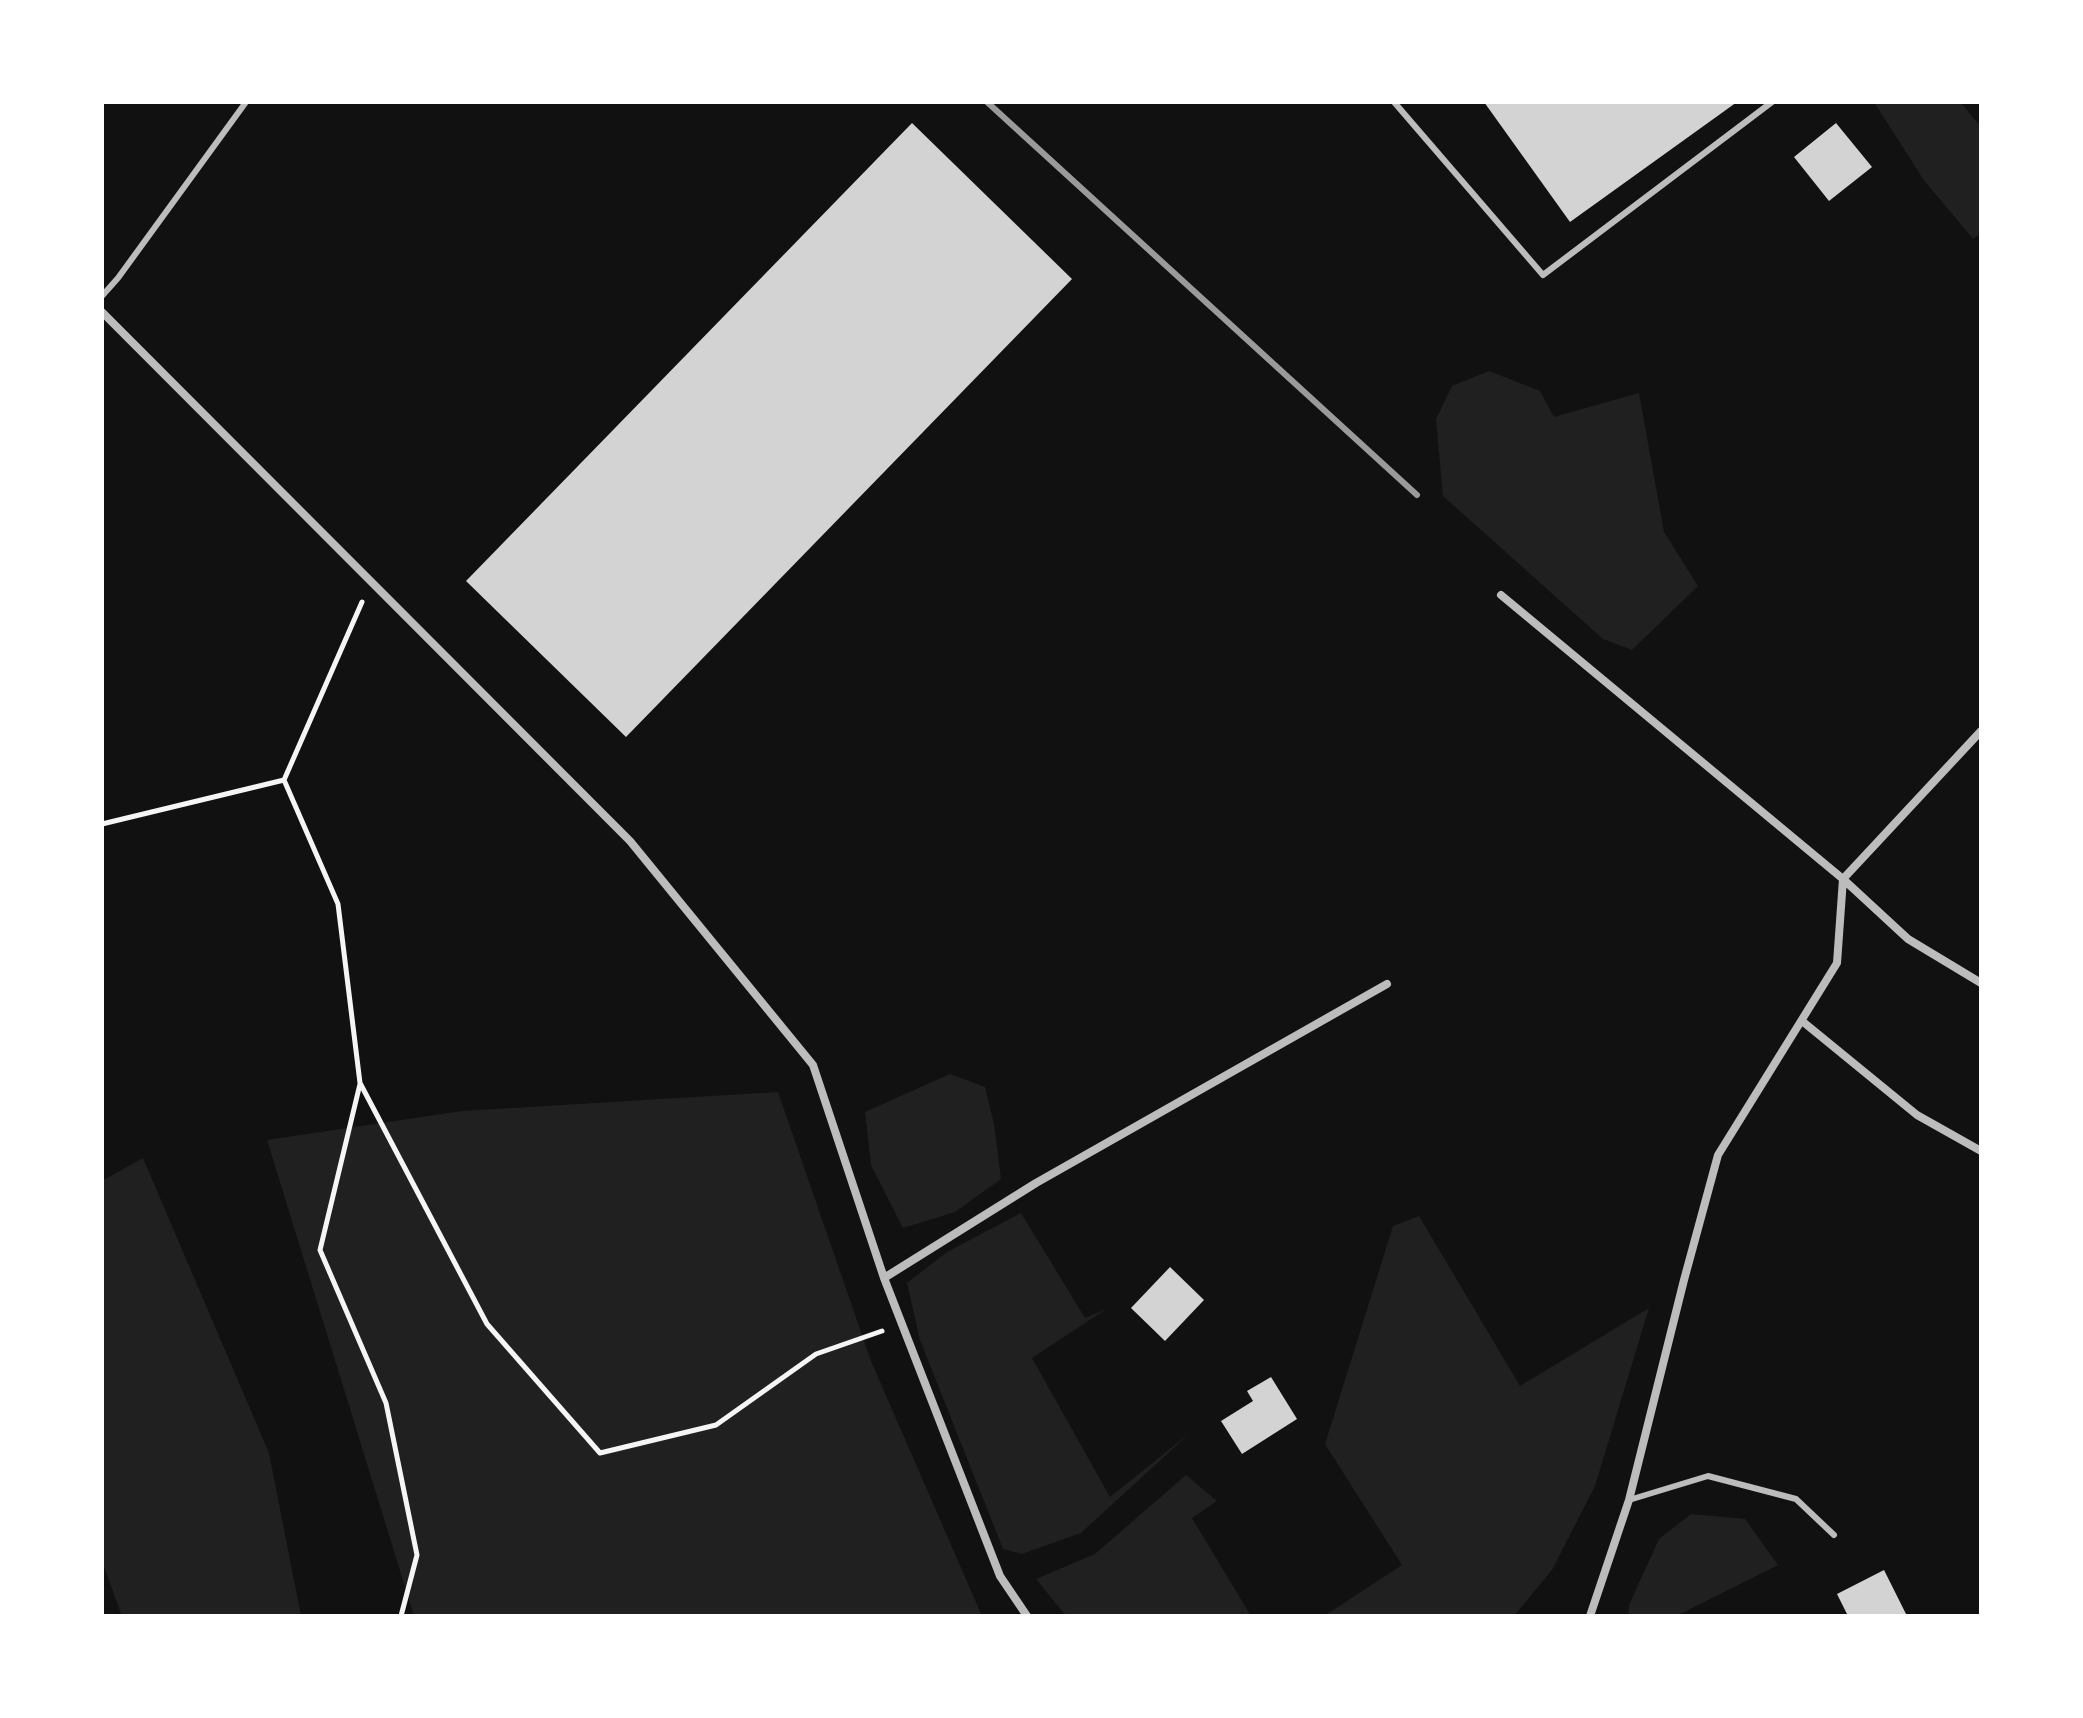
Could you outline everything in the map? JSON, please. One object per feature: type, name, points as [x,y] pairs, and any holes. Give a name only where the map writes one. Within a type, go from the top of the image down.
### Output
[{"type":"street","points":[[102,312],[630,841],[813,1065],[884,1278],[1000,1576],[1027,1616]]},
{"type":"street","points":[[1501,595],[1843,879],[1908,939],[1981,983]]},
{"type":"street","points":[[1590,1616],[1629,1500],[1718,1155],[1837,963],[1843,879],[1981,731]]},
{"type":"street","points":[[884,1278],[1036,1183],[1387,984]]},
{"type":"street","points":[[1802,1021],[1917,1115],[1981,1151]]},
{"type":"lane","points":[[102,296],[246,102]]},
{"type":"lane","points":[[1394,102],[1543,275],[1772,102]]},
{"type":"lane","points":[[1629,1500],[1708,1476],[1796,1499],[1834,1535]]},
{"type":"path","points":[[371,583],[284,780],[338,904],[360,1083],[320,1250],[386,1403],[417,1555],[401,1616]]},
{"type":"path","points":[[102,824],[284,780]]},
{"type":"path","points":[[360,1083],[487,1324],[600,1453],[716,1425],[816,1354],[902,1324]]},
{"type":"shaded area","points":[[1874,102],[1960,102],[1981,127],[1981,233],[1973,239],[1923,179]]},
{"type":"shaded area","points":[[1489,371],[1540,391],[1554,417],[1639,393],[1664,532],[1698,586],[1632,650],[1603,639],[1443,496],[1436,419],[1452,386]]},
{"type":"shaded area","points":[[950,1074],[985,1087],[994,1124],[1001,1179],[955,1212],[903,1228],[871,1165],[865,1112]]},
{"type":"shaded area","points":[[778,1092],[871,1361],[982,1616],[414,1616],[267,1140],[462,1111]]},
{"type":"shaded area","points":[[143,1158],[269,1453],[301,1616],[122,1616],[102,1562],[102,1181]]},
{"type":"shaded area","points":[[1021,1213],[1085,1318],[1105,1310],[1032,1358],[1110,1497],[1190,1433],[1081,1533],[1022,1554],[1003,1549],[920,1340],[907,1283],[947,1252]]},
{"type":"shaded area","points":[[1419,1216],[1520,1386],[1649,1308],[1595,1486],[1552,1570],[1514,1616],[1324,1616],[1402,1565],[1325,1444],[1393,1226]]},
{"type":"shaded area","points":[[1186,1475],[1217,1501],[1192,1518],[1251,1616],[1066,1616],[1036,1579],[1095,1554]]},
{"type":"shaded area","points":[[1691,1514],[1745,1519],[1778,1565],[1676,1616],[1628,1616],[1629,1605],[1659,1539]]},
{"type":"building","points":[[1484,102],[1737,102],[1570,222]]},
{"type":"building","points":[[912,123],[1072,279],[626,737],[466,581]]},
{"type":"building","points":[[1836,123],[1872,167],[1829,201],[1794,157]]},
{"type":"building","points":[[1170,1267],[1204,1300],[1165,1341],[1131,1308]]},
{"type":"building","points":[[1271,1377],[1297,1419],[1242,1454],[1221,1421],[1253,1401],[1247,1391]]},
{"type":"building","points":[[1884,1570],[1907,1616],[1848,1616],[1837,1594]]},
{"type":"railway","points":[[987,102],[1417,495]]}]
